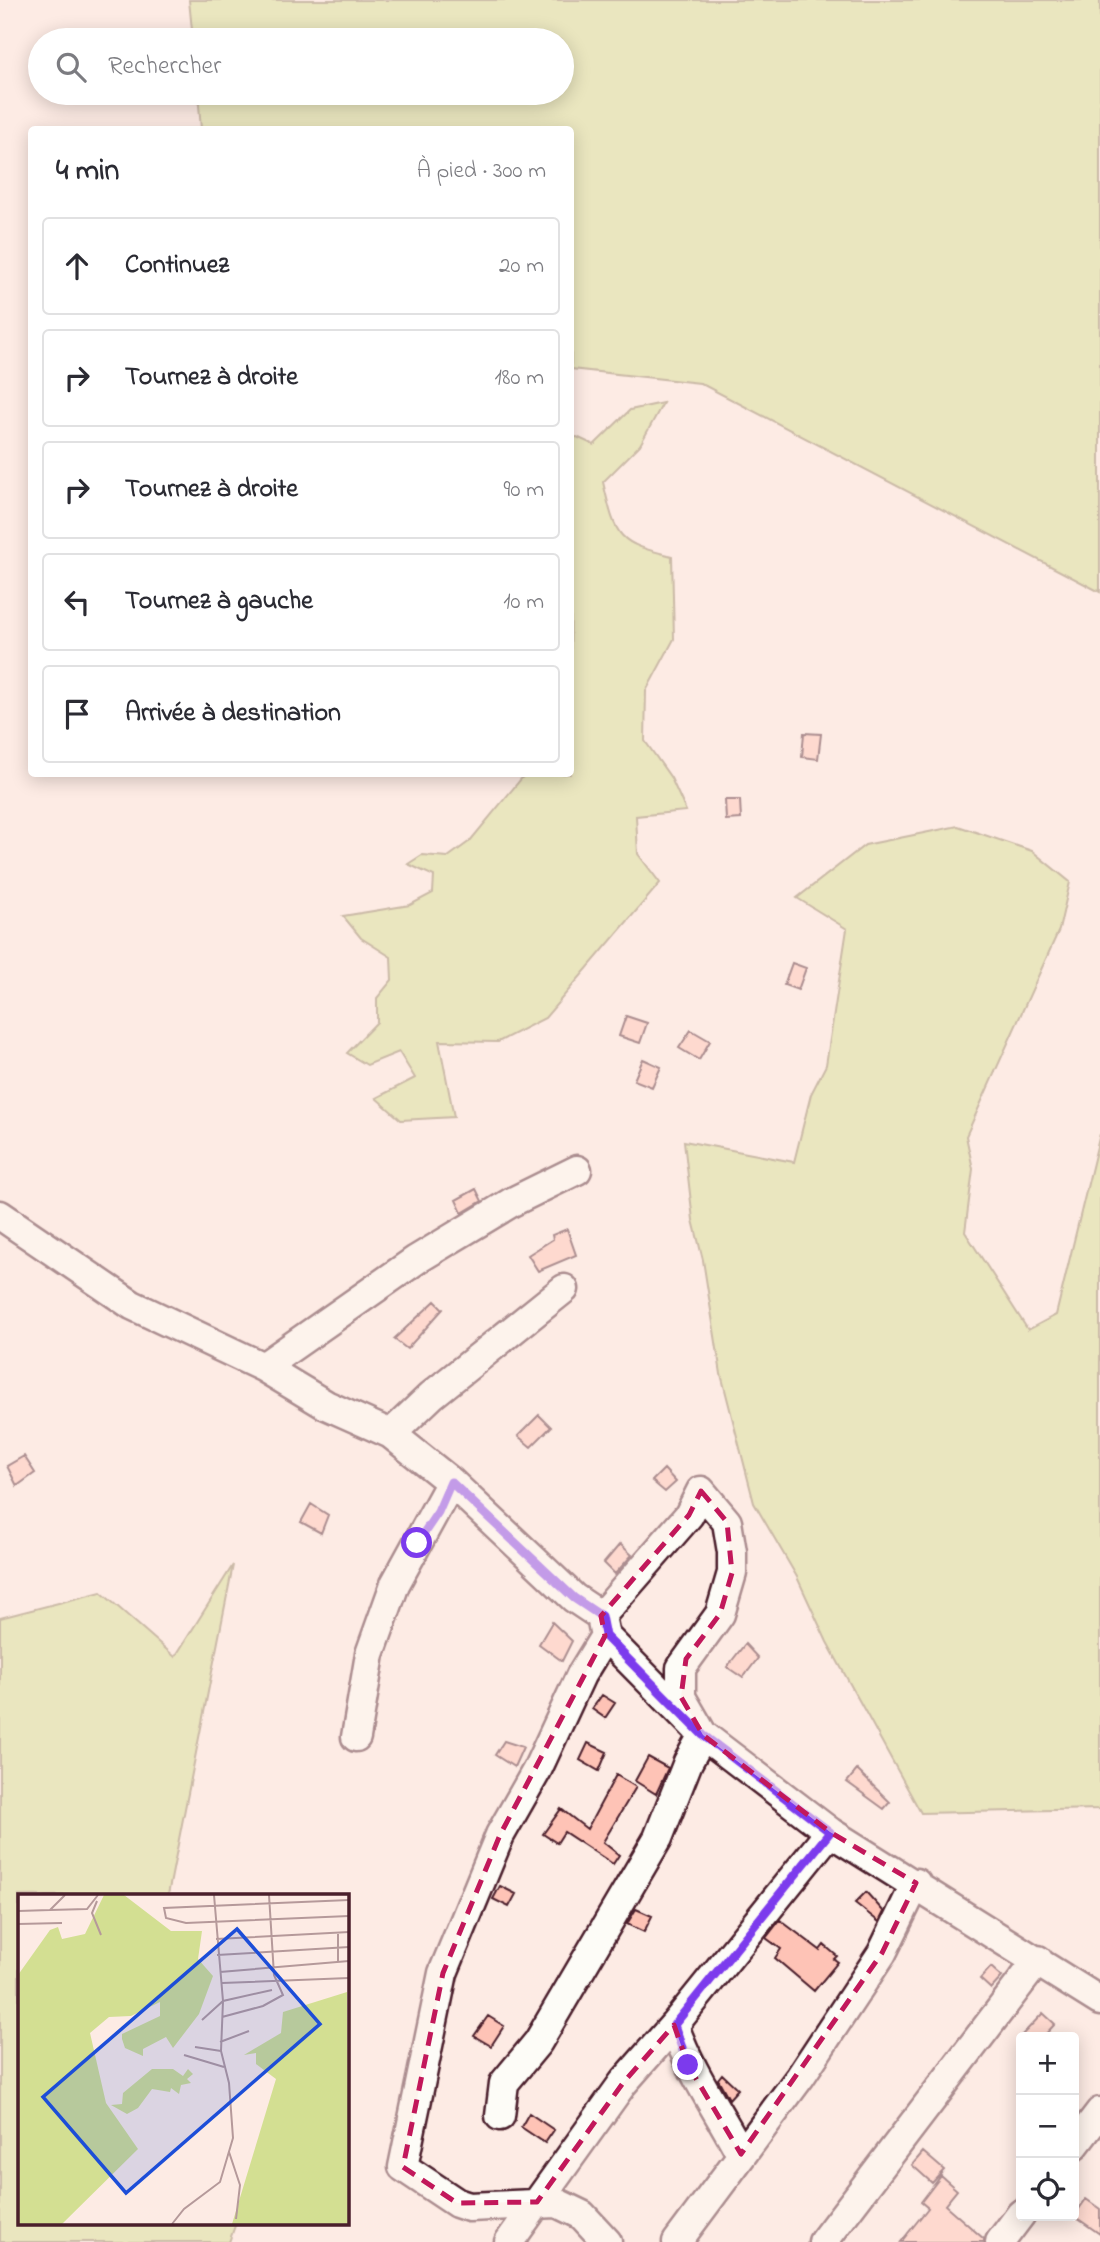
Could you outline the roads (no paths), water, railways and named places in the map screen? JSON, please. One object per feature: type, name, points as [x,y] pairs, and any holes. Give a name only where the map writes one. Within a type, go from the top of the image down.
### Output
[{"type":"street","points":[[262,1367],[416,1260],[512,1202],[577,1170]]},
{"type":"street","points":[[0,1215],[132,1305],[262,1367],[326,1405],[391,1434],[451,1482],[574,1598],[703,1735],[830,1832],[916,1883],[1100,2001]]},
{"type":"street","points":[[391,1434],[432,1395],[564,1289]]},
{"type":"street","points":[[356,1737],[370,1654],[395,1584],[451,1482]]},
{"type":"street","points":[[607,2242],[575,2211],[557,2203],[469,2207],[446,2196],[403,2167],[443,1973],[500,1835],[537,1770],[603,1626],[689,1515],[701,1491],[727,1522],[732,1552],[732,1573],[720,1614],[681,1668],[681,1697],[703,1735]]},
{"type":"street","points":[[500,2116],[504,2082],[538,2042],[658,1838],[688,1762],[703,1735]]},
{"type":"street","points":[[509,2242],[623,2083],[674,2025],[830,1832]]},
{"type":"street","points":[[677,2242],[800,2077],[882,1953],[916,1883]]},
{"type":"street","points":[[823,2242],[1038,1960]]},
{"type":"street","points":[[674,2025],[688,2065],[741,2154]]},
{"type":"street","points":[[1079,2139],[1100,2112]]},
{"type":"street","points":[[1000,2242],[1016,2221]]}]
